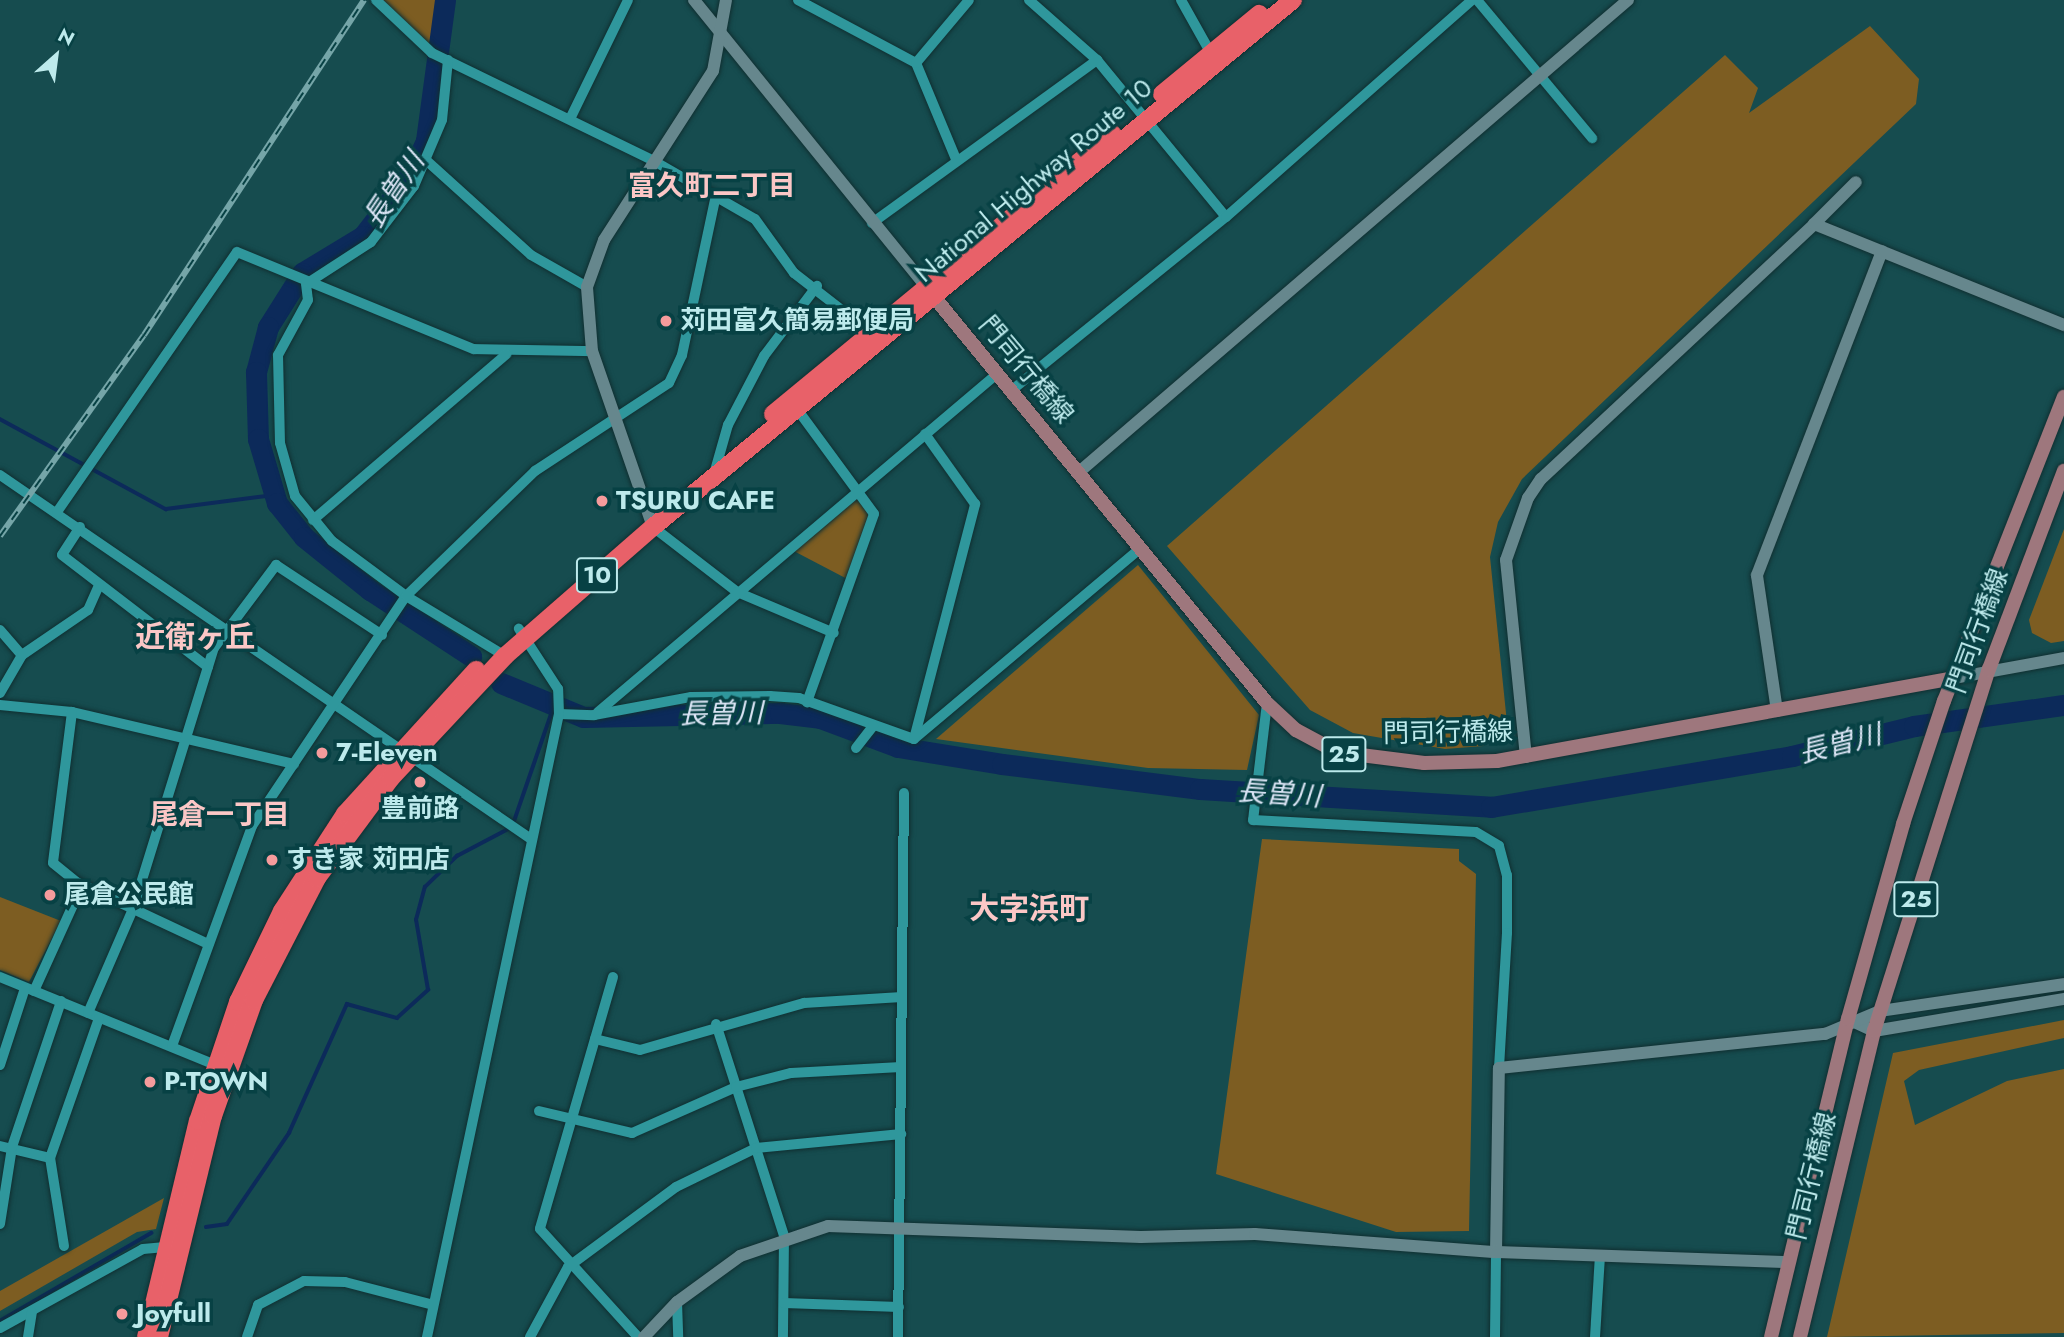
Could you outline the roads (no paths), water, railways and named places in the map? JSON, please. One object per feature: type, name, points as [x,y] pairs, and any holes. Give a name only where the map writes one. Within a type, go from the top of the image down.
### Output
[{"type":"highway","name":"National Highway Route 10","points":[[1214,58],[1276,0]]},
{"type":"highway","name":"National Highway Route 10","points":[[650,522],[712,480],[929,292],[1214,58],[1293,0]]},
{"type":"highway","name":"National Highway Route 10","points":[[159,1337],[238,1002],[282,911],[345,814],[523,633],[718,460],[876,338]]},
{"type":"highway","name":"National Highway Route 10","points":[[146,1337],[166,1248],[221,1068]]},
{"type":"main road","name":"門司行橋線","points":[[929,292],[1267,703],[1296,730],[1349,755],[1424,762],[1526,757],[1954,678]]},
{"type":"main road","name":"門司行橋線","points":[[1771,1337],[1786,1262],[1847,1019],[1954,678],[2064,397]]},
{"type":"main road","name":"門司行橋線","points":[[1800,1337],[1880,1011],[1989,669],[2064,471]]},
{"type":"street","points":[[376,0],[432,53],[654,161],[715,200],[755,219],[779,258],[817,286],[876,338]]},
{"type":"street","points":[[570,119],[628,0]]},
{"type":"street","points":[[694,0],[929,292]]},
{"type":"street","points":[[726,0],[713,71],[604,240],[587,287],[592,351],[650,522],[737,592],[834,633]]},
{"type":"street","points":[[798,0],[916,63],[956,159]]},
{"type":"street","points":[[916,63],[969,0]]},
{"type":"street","points":[[1029,0],[1097,60],[1145,115],[1226,217]]},
{"type":"street","points":[[1181,0],[1214,58]]},
{"type":"street","points":[[1012,390],[1226,217],[1474,0],[1592,138]]},
{"type":"street","points":[[1079,472],[1538,74],[1628,0]]},
{"type":"street","points":[[306,284],[371,242],[427,161],[442,120],[447,60]]},
{"type":"street","points":[[872,223],[956,159],[1097,60]]},
{"type":"street","points":[[427,161],[531,255],[587,287]]},
{"type":"street","points":[[1526,757],[1506,560],[1528,498],[1551,470],[1856,182]]},
{"type":"street","points":[[172,1046],[252,826],[333,709],[406,596],[535,471],[615,419],[676,371],[715,200]]},
{"type":"street","points":[[1814,224],[2064,325]]},
{"type":"street","points":[[1777,711],[1755,593],[1757,575],[1882,251]]},
{"type":"street","points":[[57,512],[237,252],[306,284],[474,349],[506,354],[592,351]]},
{"type":"street","points":[[306,284],[308,300],[278,355],[275,373],[289,481],[313,520],[406,596],[501,654]]},
{"type":"street","points":[[712,480],[718,460],[764,356],[817,286]]},
{"type":"street","points":[[313,520],[506,354]]},
{"type":"street","points":[[594,715],[998,373]]},
{"type":"street","points":[[797,409],[874,514],[834,633],[807,702]]},
{"type":"street","points":[[914,739],[975,504],[925,434]]},
{"type":"street","points":[[0,475],[229,630],[333,709],[531,839]]},
{"type":"street","points":[[80,527],[62,555],[208,667]]},
{"type":"street","points":[[914,739],[1141,548]]},
{"type":"street","points":[[64,1246],[50,1158],[93,1016],[133,909],[208,667],[229,630],[276,565],[382,635]]},
{"type":"street","points":[[0,693],[22,655],[88,610],[99,585]]},
{"type":"street","points":[[0,630],[22,655]]},
{"type":"street","points":[[427,1337],[559,714],[558,689],[523,633]]},
{"type":"street","points":[[1954,678],[1989,669],[2064,658]]},
{"type":"street","points":[[559,714],[594,715],[691,697],[807,702],[871,729],[914,739]]},
{"type":"street","points":[[1267,703],[1256,769],[1253,820],[1476,832],[1499,846],[1507,875],[1507,922],[1499,1068],[1495,1337]]},
{"type":"street","points":[[0,705],[72,712],[294,764]]},
{"type":"street","points":[[72,712],[53,863],[82,886],[208,944]]},
{"type":"street","points":[[856,748],[871,729]]},
{"type":"street","points":[[898,1337],[904,793]]},
{"type":"street","points":[[0,1065],[30,989],[82,886]]},
{"type":"street","points":[[0,977],[221,1068]]},
{"type":"street","points":[[613,977],[569,1120],[540,1230],[568,1267],[638,1337]]},
{"type":"street","points":[[1499,1068],[1825,1034],[1847,1019],[1880,1011],[2064,984]]},
{"type":"street","points":[[595,1039],[640,1050],[716,1024],[804,1003],[902,996]]},
{"type":"street","points":[[1847,1019],[1874,1031],[2064,999]]},
{"type":"street","points":[[0,1224],[12,1147],[61,1001]]},
{"type":"street","points":[[716,1024],[784,1236],[783,1337]]},
{"type":"street","points":[[539,1111],[632,1133],[736,1087],[791,1073],[901,1067]]},
{"type":"street","points":[[530,1337],[568,1267],[676,1187],[756,1148],[901,1134]]},
{"type":"street","points":[[0,1146],[50,1158]]},
{"type":"street","points":[[644,1337],[677,1302],[740,1256],[784,1236],[828,1226],[900,1225],[1141,1237],[1255,1234],[1496,1252],[1786,1262]]},
{"type":"street","points":[[0,1328],[143,1250],[166,1248],[183,1237]]},
{"type":"street","points":[[1595,1337],[1600,1256]]},
{"type":"street","points":[[247,1337],[258,1306],[304,1281],[345,1282],[433,1305]]},
{"type":"street","points":[[677,1302],[678,1337]]},
{"type":"street","points":[[784,1303],[899,1307]]},
{"type":"street","points":[[27,1337],[32,1312]]},
{"type":"waterway","name":"長曽川","points":[[445,0],[426,141],[410,175],[363,236],[302,273],[268,327],[256,372],[258,439],[277,503],[304,537],[370,590],[471,656]]},
{"type":"waterway","points":[[0,419],[166,509],[274,495]]},
{"type":"waterway","name":"長曽川","points":[[501,683],[583,717],[780,713],[820,718],[898,747],[1002,764],[1200,789],[1491,807],[1792,756],[1914,726],[2064,705]]},
{"type":"waterway","points":[[206,1227],[227,1224],[289,1133],[347,1004],[397,1018],[428,990],[416,920],[425,887],[457,856],[512,827],[554,706]]},
{"type":"waterway","points":[[0,1321],[151,1233]]},
{"type":"railway","points":[[0,536],[144,335],[364,0]]},
{"type":"place","name":"苅田富久簡易郵便局","points":[[666,321]]},
{"type":"place","name":"TSURU CAFE","points":[[602,501]]},
{"type":"place","name":"7-Eleven","points":[[322,753]]},
{"type":"place","name":"豊前路","points":[[420,782]]},
{"type":"place","name":"すき家 苅田店","points":[[272,860]]},
{"type":"place","name":"尾倉公民館","points":[[50,895]]},
{"type":"place","name":"P-TOWN","points":[[150,1082]]},
{"type":"place","name":"Joyfull","points":[[122,1314]]},
{"type":"district","name":"富久町二丁目","points":[[712,186]]},
{"type":"district","name":"近衛ヶ丘","points":[[195,637]]},
{"type":"district","name":"尾倉一丁目","points":[[220,815]]},
{"type":"district","name":"大字浜町","points":[[1029,909]]}]
